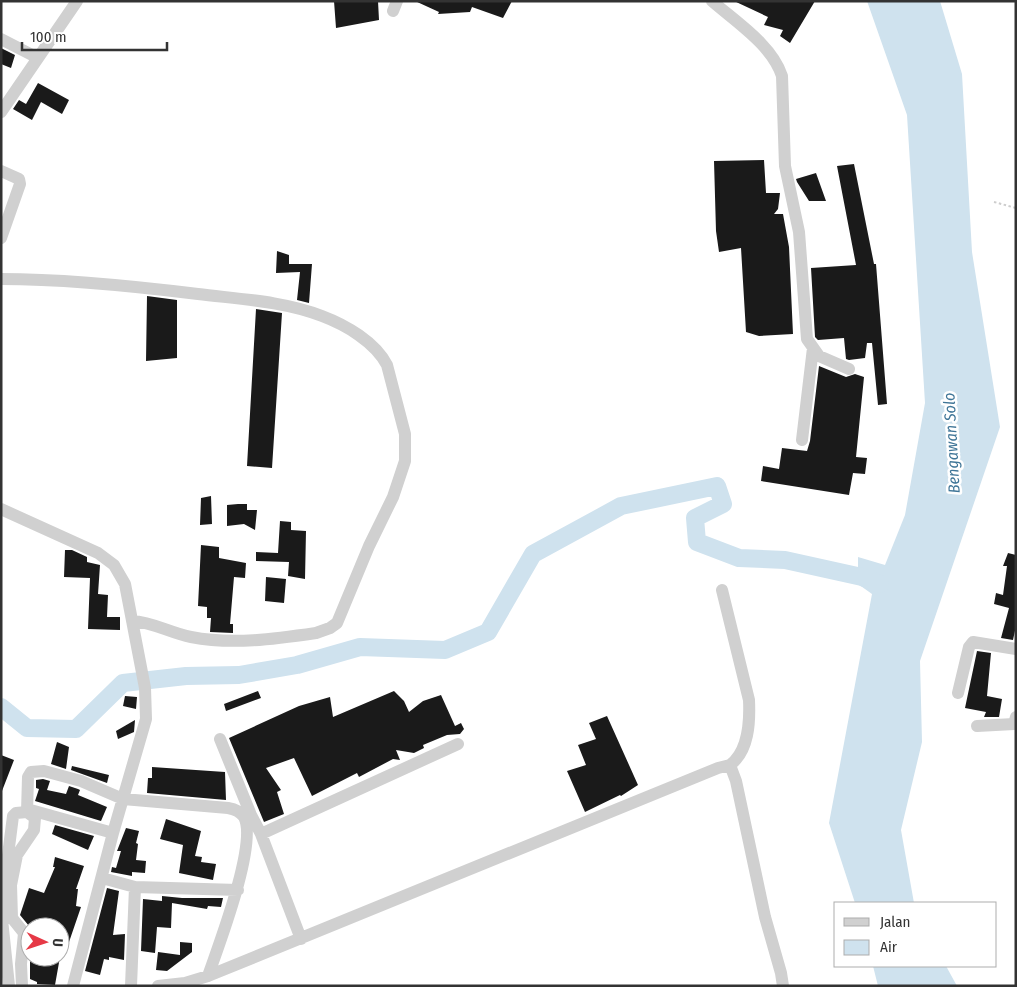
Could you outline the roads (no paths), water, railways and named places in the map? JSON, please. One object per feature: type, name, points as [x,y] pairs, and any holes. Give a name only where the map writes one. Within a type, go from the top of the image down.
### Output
[{"type":"street","points":[[1,112],[76,1]]},
{"type":"street","points":[[712,1],[770,54],[779,65],[782,76],[785,166],[799,232],[807,339],[819,356],[849,369]]},
{"type":"street","points":[[1,39],[38,58]]},
{"type":"street","points":[[1,171],[20,181],[1,238]]},
{"type":"street","points":[[1,279],[82,282],[137,287],[223,297],[297,309],[322,316],[346,328],[368,342],[382,355],[388,365],[404,434],[405,461],[393,497],[369,546],[337,623],[330,628],[316,633],[230,641],[190,637],[148,623],[132,621]]},
{"type":"street","points":[[802,440],[813,348]]},
{"type":"street","points":[[1,509],[87,547],[107,558],[122,577],[145,688],[146,719],[113,833],[73,986]]},
{"type":"street","points":[[158,986],[185,983],[208,976],[718,768],[730,765],[740,755],[743,748],[750,715],[750,700],[722,590]]},
{"type":"street","points":[[958,693],[969,647],[973,642],[1016,649]]},
{"type":"street","points":[[978,726],[1014,724],[1016,717]]},
{"type":"street","points":[[220,739],[251,815],[261,834],[301,939]]},
{"type":"street","points":[[261,834],[458,744]]},
{"type":"street","points":[[730,765],[736,781],[765,917],[783,986]]},
{"type":"street","points":[[27,810],[31,772],[44,771],[81,782],[123,798],[228,808],[240,812],[244,818],[246,830],[238,890],[208,976]]},
{"type":"street","points":[[22,986],[21,964],[24,933],[12,918],[11,885],[18,855],[36,824],[35,818],[27,810]]},
{"type":"street","points":[[9,986],[2,910],[6,834],[14,814],[27,810],[113,833]]},
{"type":"street","points":[[102,878],[135,887],[238,890]]},
{"type":"street","points":[[131,986],[135,887]]},
{"type":"water","name":"Bengawan Solo","points":[[867,1],[940,1],[962,74],[972,252],[1000,427],[920,661],[922,742],[901,830],[914,902],[855,902],[829,823],[872,594],[858,584],[858,557],[885,565],[905,515],[925,403],[907,115]]},
{"type":"water","points":[[873,967],[947,967],[957,986],[878,986]]},
{"type":"waterway","points":[[1,707],[27,728],[76,729],[123,683],[186,676],[239,675],[297,665],[360,647],[445,650],[488,632],[533,554],[621,506],[717,486],[723,504],[695,518],[697,542],[739,558],[785,560],[862,577],[880,584]]}]
